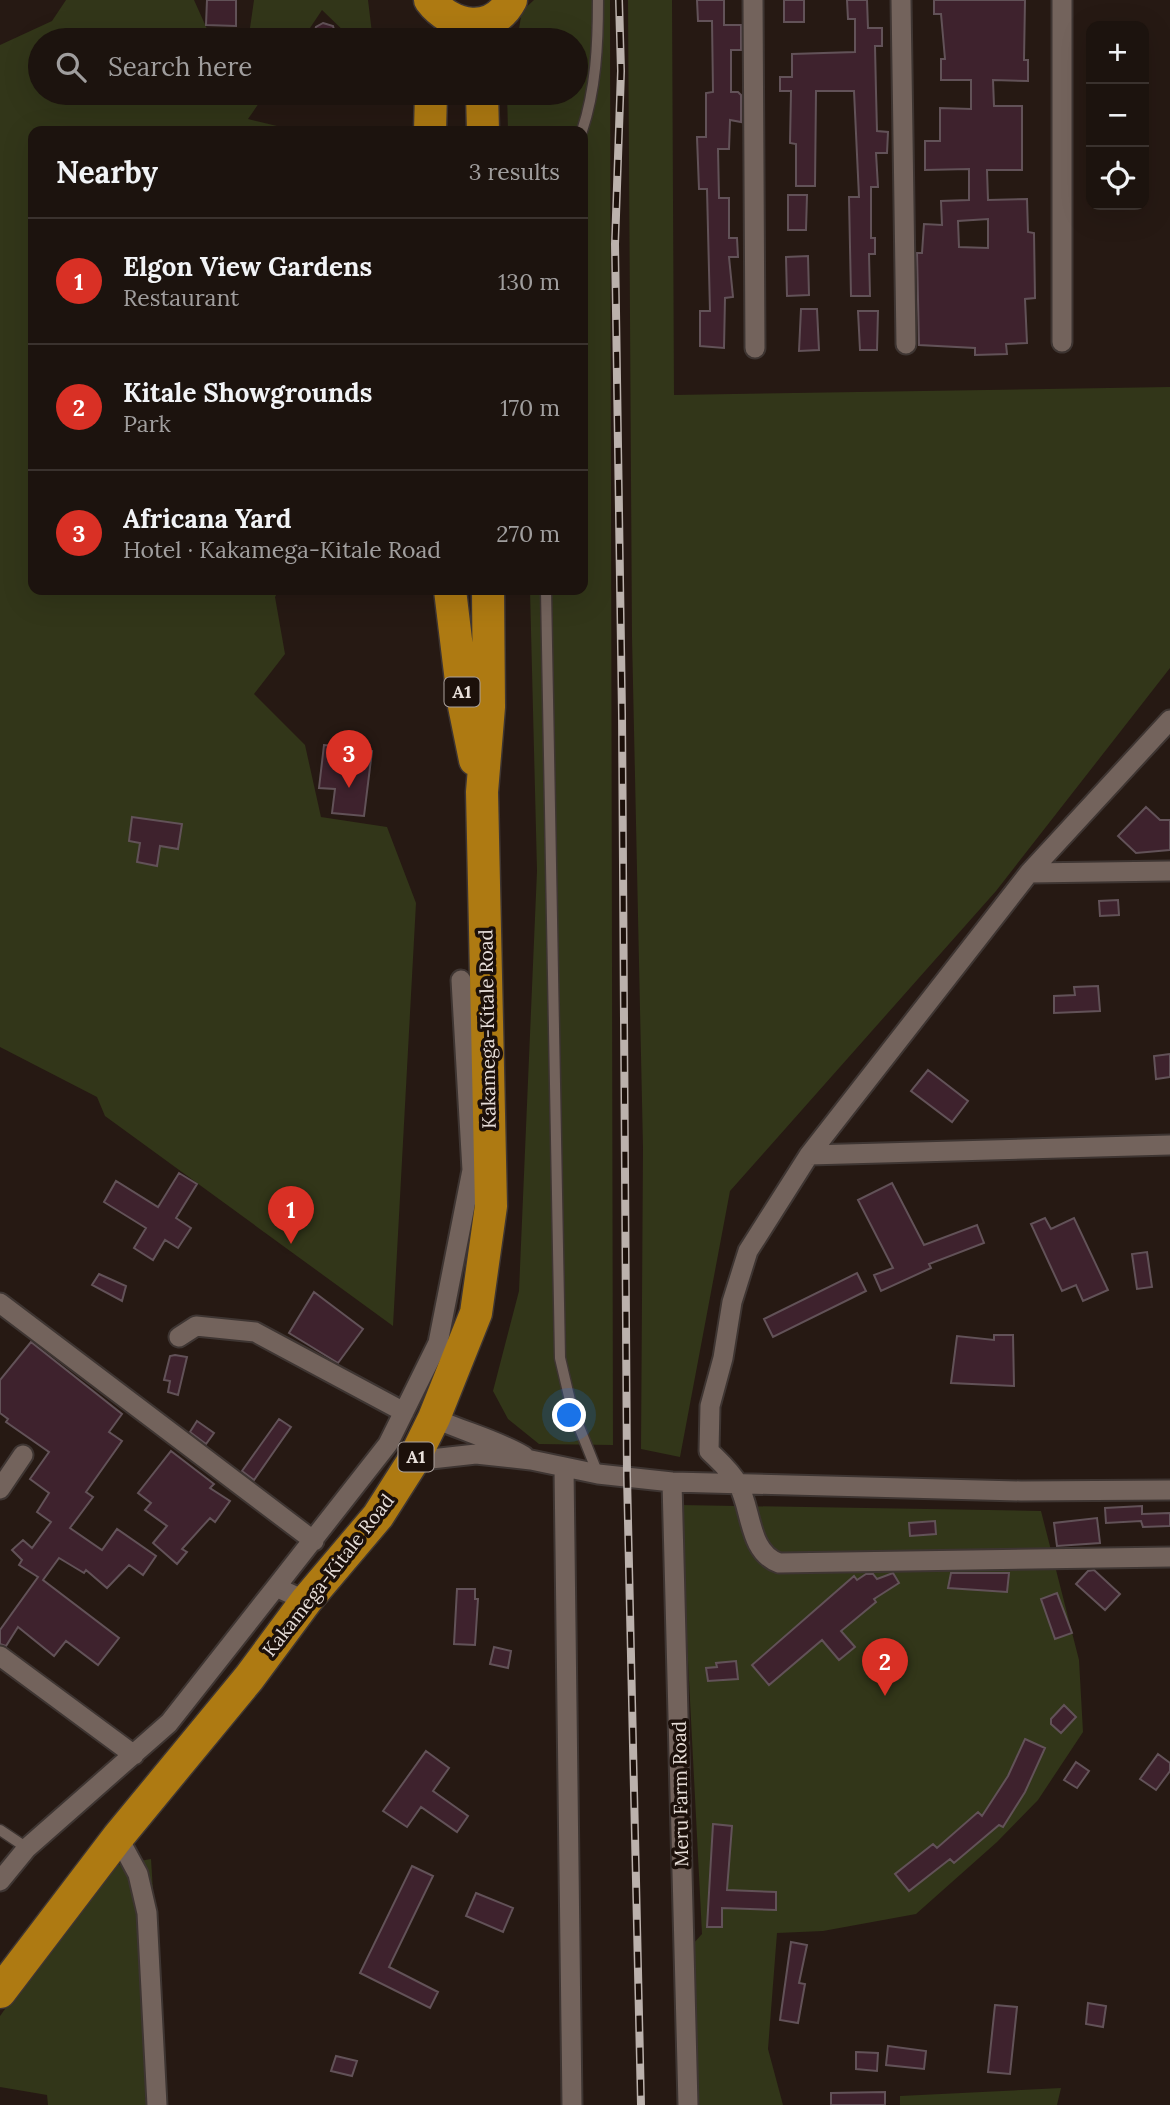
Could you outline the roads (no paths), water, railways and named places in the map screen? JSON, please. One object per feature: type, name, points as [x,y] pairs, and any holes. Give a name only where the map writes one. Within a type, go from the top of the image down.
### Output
[{"type":"highway","points":[[430,0],[438,11],[451,20],[481,25],[497,19]]},
{"type":"highway","points":[[430,0],[432,28]]},
{"type":"highway","points":[[430,126],[431,105]]},
{"type":"highway","points":[[482,105],[483,126]]},
{"type":"highway","name":"Kakamega-Kitale Road","points":[[451,595],[464,706],[482,792]]},
{"type":"highway","name":"Kakamega-Kitale Road","points":[[0,1992],[118,1837],[249,1678],[306,1601],[378,1516],[413,1461],[434,1418],[476,1313],[491,1206],[482,792],[489,707],[488,595]]},
{"type":"street","points":[[754,0],[755,348]]},
{"type":"street","points":[[901,0],[906,344]]},
{"type":"street","points":[[1062,0],[1062,342]]},
{"type":"street","points":[[1170,720],[1029,873],[809,1155],[748,1251],[732,1301],[723,1358],[710,1406],[709,1451],[738,1484],[761,1550],[769,1559],[779,1563],[1170,1557]]},
{"type":"street","points":[[1029,873],[1170,871]]},
{"type":"street","points":[[0,1881],[27,1848],[169,1723],[388,1444],[438,1343],[472,1170],[461,980]]},
{"type":"street","points":[[809,1155],[1170,1145]]},
{"type":"street","points":[[0,1303],[314,1541]]},
{"type":"street","points":[[179,1337],[196,1326],[255,1332],[404,1412]]},
{"type":"street","points":[[434,1418],[501,1442],[531,1460]]},
{"type":"street","points":[[413,1461],[476,1454],[531,1460],[598,1474],[672,1482],[1021,1491],[1170,1490]]},
{"type":"street","points":[[0,1489],[23,1455]]},
{"type":"street","points":[[564,1468],[572,2105]]},
{"type":"street","name":"Meru Farm Road","points":[[672,1482],[688,2105]]},
{"type":"street","points":[[276,1587],[306,1601]]},
{"type":"street","points":[[0,1656],[134,1755]]},
{"type":"street","points":[[118,1837],[138,1874],[147,1913],[157,2105]]},
{"type":"lane","points":[[584,126],[589,112],[597,52],[598,0]]},
{"type":"lane","points":[[546,595],[559,1358],[572,1409],[598,1474]]},
{"type":"lane","points":[[0,1830],[27,1848]]},
{"type":"railway","points":[[619,0],[621,71],[615,244],[622,714],[627,1476],[641,2105]]},
{"type":"place","name":"Africana Yard","points":[[349,788]]},
{"type":"place","name":"Elgon View Gardens","points":[[291,1244]]},
{"type":"place","name":"Kitale Showgrounds","points":[[885,1696]]}]
